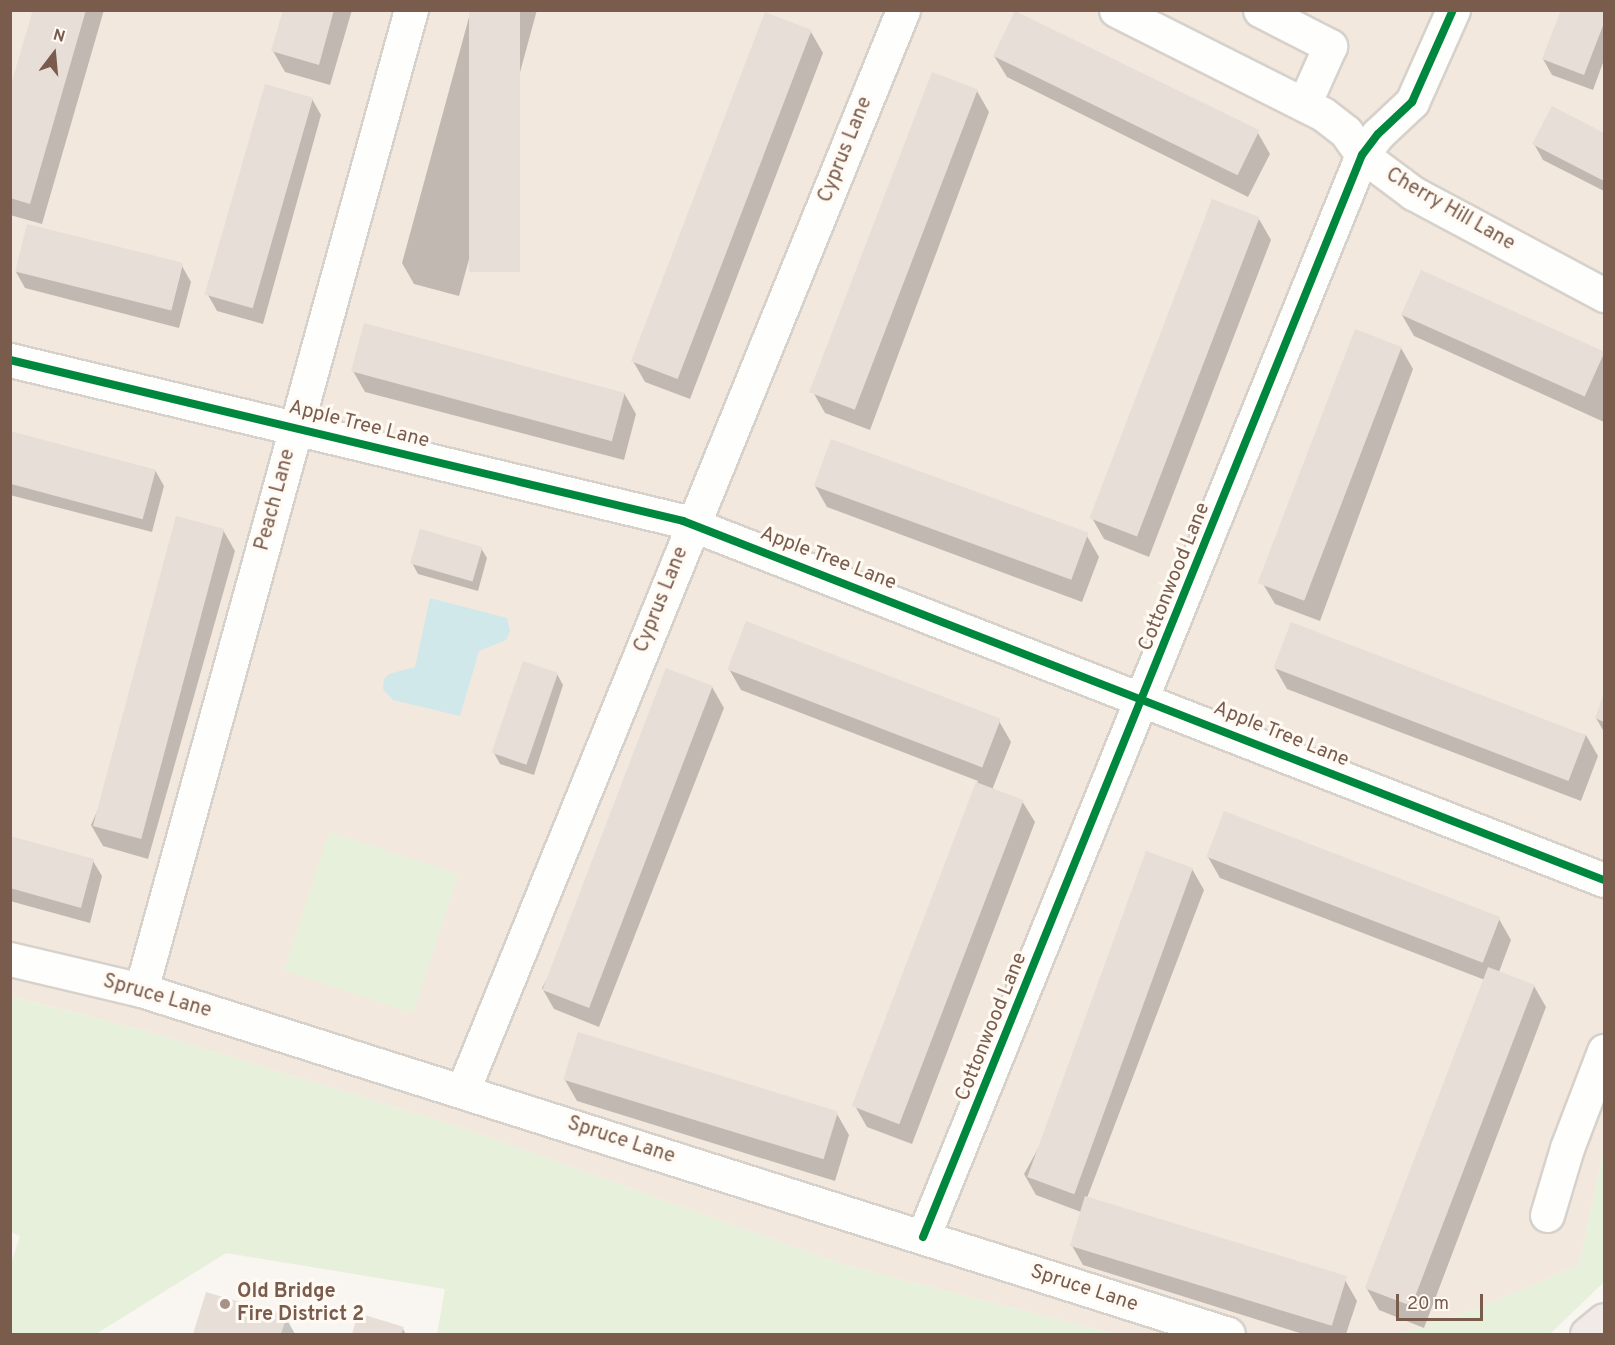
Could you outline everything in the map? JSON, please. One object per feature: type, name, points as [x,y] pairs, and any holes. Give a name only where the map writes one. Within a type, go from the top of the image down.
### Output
[{"type":"highway","points":[[1587,1335],[1605,1320]]},
{"type":"street","name":"Peach Lane","points":[[141,990],[411,10]]},
{"type":"street","name":"Cyprus Lane","points":[[463,1090],[903,10]]},
{"type":"street","name":"Cherry Hill Lane","points":[[1116,10],[1304,104],[1346,132],[1362,155],[1447,213],[1605,295]]},
{"type":"street","points":[[1260,10],[1330,46],[1304,104]]},
{"type":"street","name":"Cottonwood Lane","points":[[923,1237],[1144,698],[1362,155],[1378,134],[1412,102],[1453,10]]},
{"type":"street","name":"Apple Tree Lane","points":[[10,360],[296,426],[693,525],[1144,698],[1605,880]]},
{"type":"street","name":"Spruce Lane","points":[[10,959],[141,990],[463,1090],[1228,1335]]},
{"type":"street","points":[[1547,1215],[1567,1148],[1605,1051]]},
{"type":"shaded area","points":[[10,11],[1604,11],[1604,1150],[1579,1265],[1474,1310],[1397,1334],[1115,1334],[844,1265],[460,1127],[143,1030],[11,997]]},
{"type":"green space","points":[[329,832],[458,874],[413,1013],[284,971]]},
{"type":"green space","points":[[11,997],[143,1030],[460,1127],[844,1265],[1115,1334],[437,1334],[445,1289],[226,1253],[96,1334],[11,1334],[11,1263],[20,1236],[10,1232]]},
{"type":"green space","points":[[1604,1150],[1604,1282],[1550,1334],[1397,1334],[1474,1310],[1579,1265]]},
{"type":"water","points":[[430,598],[507,618],[510,631],[506,640],[479,651],[460,716],[393,700],[383,689],[384,679],[389,674],[415,667]]},
{"type":"building","points":[[33,10],[86,10],[30,204],[10,198],[10,88]]},
{"type":"building","points":[[283,10],[334,10],[319,65],[271,51]]},
{"type":"building","points":[[469,10],[520,10],[520,272],[469,272]]},
{"type":"building","points":[[1561,10],[1604,10],[1604,23],[1584,75],[1542,59]]},
{"type":"building","points":[[1015,11],[1259,130],[1238,175],[993,56]]},
{"type":"building","points":[[765,12],[812,30],[678,379],[631,361]]},
{"type":"building","points":[[932,72],[978,90],[855,410],[809,392]]},
{"type":"building","points":[[265,84],[313,98],[253,308],[205,295]]},
{"type":"building","points":[[1552,106],[1604,133],[1604,181],[1532,144]]},
{"type":"building","points":[[1212,199],[1260,217],[1137,537],[1089,518]]},
{"type":"building","points":[[27,224],[183,263],[171,310],[15,272]]},
{"type":"building","points":[[1421,270],[1604,351],[1585,397],[1401,315]]},
{"type":"building","points":[[364,323],[625,393],[612,441],[351,371]]},
{"type":"building","points":[[1355,329],[1402,347],[1304,601],[1258,583]]},
{"type":"building","points":[[10,431],[156,470],[143,519],[10,484]]},
{"type":"building","points":[[831,439],[1088,533],[1071,580],[814,486]]},
{"type":"building","points":[[176,516],[224,529],[141,839],[93,826]]},
{"type":"building","points":[[420,529],[482,547],[473,582],[410,564]]},
{"type":"building","points":[[746,621],[1001,719],[982,767],[727,670]]},
{"type":"building","points":[[1291,622],[1586,735],[1568,781],[1273,668]]},
{"type":"building","points":[[523,661],[558,673],[526,765],[491,753]]},
{"type":"building","points":[[666,668],[713,686],[589,1008],[542,990]]},
{"type":"building","points":[[1604,693],[1604,722],[1595,718]]},
{"type":"building","points":[[976,782],[1024,800],[899,1124],[852,1106]]},
{"type":"building","points":[[1224,811],[1500,917],[1483,963],[1206,857]]},
{"type":"building","points":[[10,836],[94,859],[81,908],[10,888]]},
{"type":"building","points":[[1146,851],[1193,868],[1074,1194],[1027,1177]]},
{"type":"building","points":[[1488,967],[1535,985],[1411,1306],[1365,1288]]},
{"type":"building","points":[[578,1032],[838,1112],[823,1159],[563,1080]]},
{"type":"building","points":[[1085,1196],[1347,1276],[1332,1326],[1070,1246]]},
{"type":"building","name":"Old Bridge Fire District 2","points":[[206,1292],[287,1316],[281,1334],[193,1334]]},
{"type":"building","points":[[358,1313],[404,1327],[401,1334],[352,1334]]},
{"type":"cycle path","points":[[923,1237],[1362,155],[1378,134],[1412,102],[1453,10]]},
{"type":"cycle path","points":[[10,360],[683,521],[1604,880]]},
{"type":"place","name":"Old Bridge Fire District 2","points":[[225,1304]]}]
